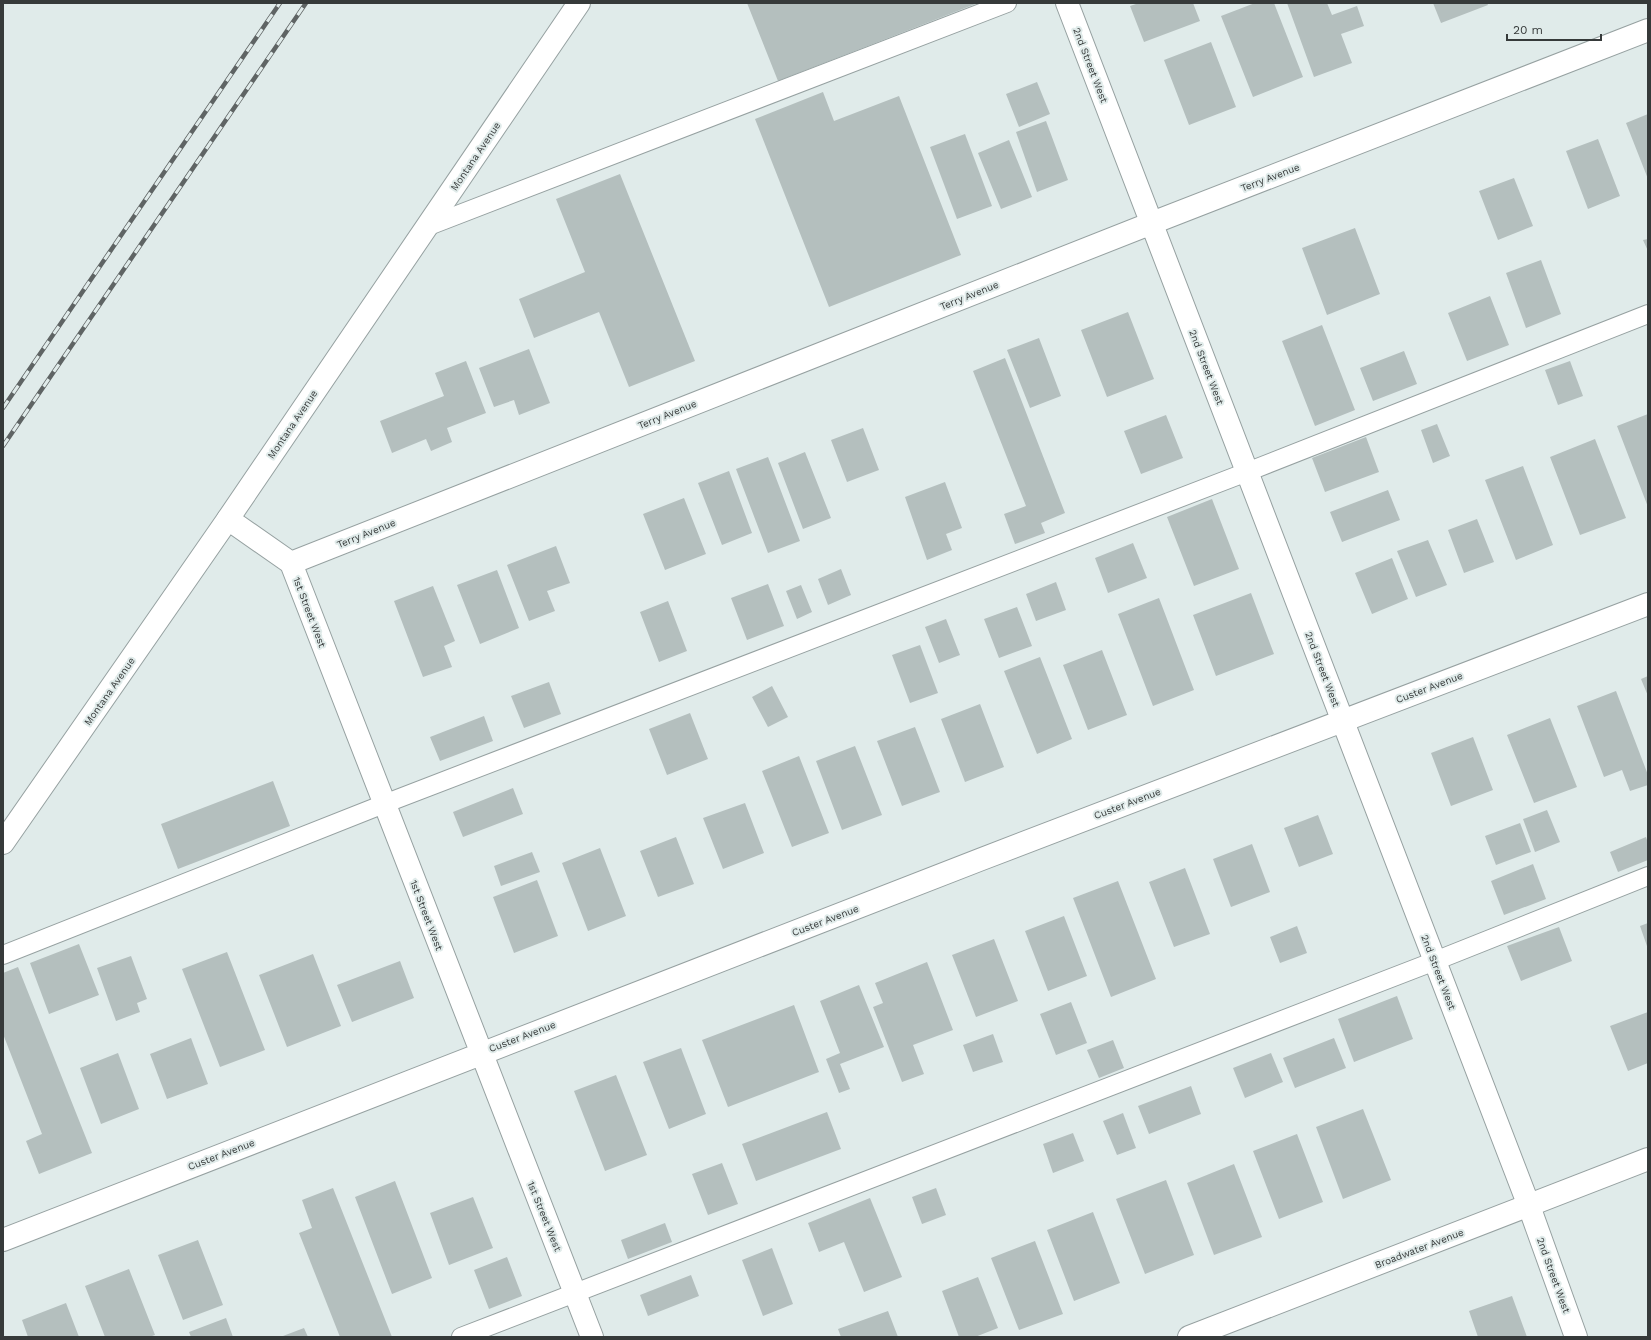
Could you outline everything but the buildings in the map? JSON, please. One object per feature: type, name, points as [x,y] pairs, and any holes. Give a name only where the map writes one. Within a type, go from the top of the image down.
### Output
[{"type":"street","name":"Montana Avenue","points":[[3,843],[228,519],[578,3]]},
{"type":"street","name":"2nd Street West","points":[[1067,3],[1529,1206],[1576,1337]]},
{"type":"street","name":"Terry Avenue","points":[[290,563],[1152,223],[1648,30]]},
{"type":"street","points":[[228,519],[290,563]]},
{"type":"street","name":"1st Street West","points":[[290,563],[592,1337]]},
{"type":"street","name":"Custer Avenue","points":[[3,1240],[480,1052],[1342,720],[1648,604]]},
{"type":"street","name":"Broadwater Avenue","points":[[1189,1337],[1648,1159]]},
{"type":"lane","points":[[426,227],[1007,3]]},
{"type":"lane","points":[[3,955],[384,804],[1247,472],[1648,314]]},
{"type":"lane","points":[[461,1337],[1435,961],[1648,876]]},
{"type":"railway","points":[[3,408],[280,3]]},
{"type":"railway","points":[[3,446],[306,3]]}]
